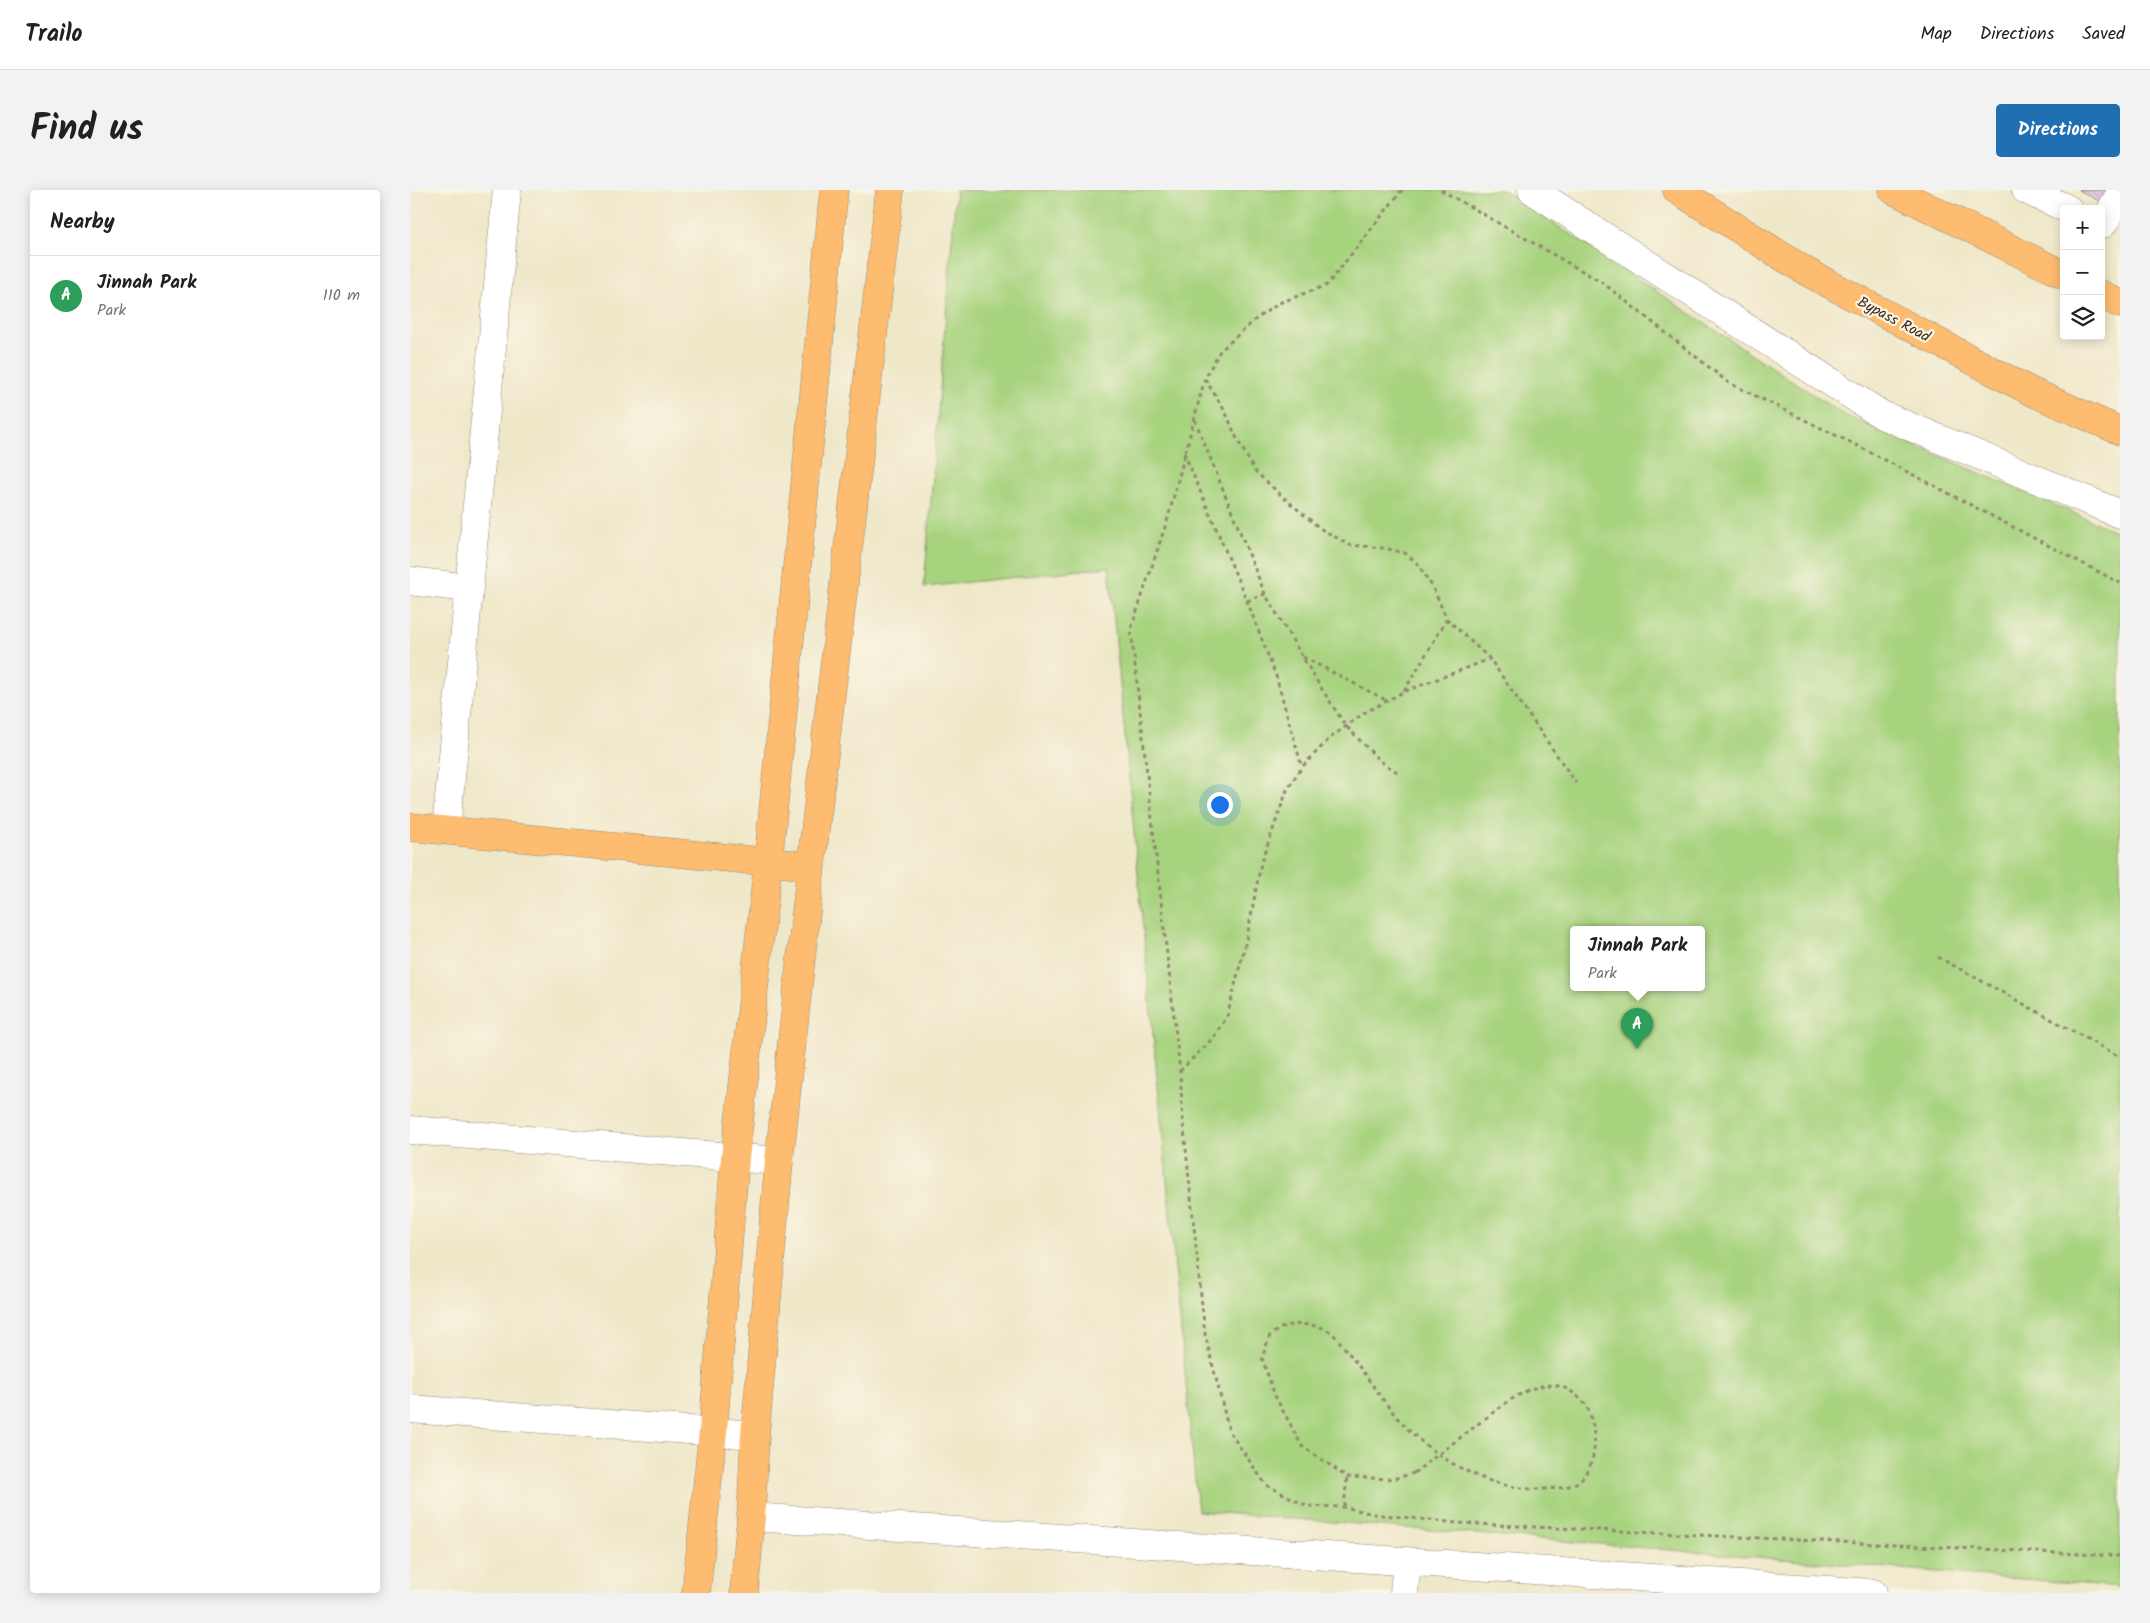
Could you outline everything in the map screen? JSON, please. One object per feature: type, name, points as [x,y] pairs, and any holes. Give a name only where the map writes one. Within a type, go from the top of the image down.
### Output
[{"type":"main road","points":[[696,1593],[713,1431],[735,1158],[768,863],[834,190]]},
{"type":"main road","points":[[744,1593],[751,1517],[755,1435],[780,1161],[811,866],[890,190]]},
{"type":"main road","name":"Bypass Road","points":[[1677,190],[1807,272],[2030,391],[2120,432]]},
{"type":"main road","points":[[1893,190],[2060,274]]},
{"type":"main road","points":[[2103,295],[2120,304]]},
{"type":"main road","points":[[410,827],[811,866]]},
{"type":"street","points":[[446,830],[507,190]]},
{"type":"street","points":[[1532,190],[1882,415],[2120,514]]},
{"type":"street","points":[[2026,190],[2060,205]]},
{"type":"street","points":[[2108,226],[2120,194]]},
{"type":"street","points":[[410,581],[468,588]]},
{"type":"street","points":[[410,1130],[780,1161]]},
{"type":"street","points":[[410,1408],[755,1435]]},
{"type":"street","points":[[751,1517],[1407,1561],[1610,1584],[1873,1593]]},
{"type":"street","points":[[1404,1593],[1407,1561]]},
{"type":"path","points":[[1402,190],[1327,285],[1279,303],[1256,319],[1220,352],[1205,378],[1168,518],[1131,629],[1180,1072],[1183,1120],[1205,1334],[1228,1431],[1266,1485],[1307,1506],[1344,1507],[1374,1514],[1457,1523],[2120,1556]]},
{"type":"path","points":[[1441,190],[1603,284],[1729,383],[1858,446],[2120,583]]},
{"type":"path","points":[[1205,378],[1225,411],[1237,439],[1255,471],[1283,498],[1328,533],[1350,545],[1384,548],[1404,553],[1418,564],[1432,586],[1446,619],[1490,660],[1576,783]]},
{"type":"path","points":[[1194,419],[1265,594],[1301,656],[1345,725],[1380,761],[1397,772]]},
{"type":"path","points":[[1184,453],[1247,601],[1276,676],[1302,767]]},
{"type":"path","points":[[1247,601],[1265,594]]},
{"type":"path","points":[[1403,692],[1446,619]]},
{"type":"path","points":[[1301,656],[1387,700]]},
{"type":"path","points":[[1180,1072],[1213,1038],[1227,1017],[1247,937],[1261,862],[1287,790],[1302,767],[1345,725],[1387,700],[1403,692],[1490,660]]},
{"type":"path","points":[[1938,957],[2120,1058]]},
{"type":"path","points":[[1347,1477],[1302,1446],[1275,1396],[1262,1358],[1270,1335],[1286,1326],[1309,1324],[1330,1331],[1348,1352],[1389,1408],[1420,1439],[1458,1468],[1509,1487],[1536,1489],[1564,1488],[1575,1484],[1585,1476],[1592,1462],[1595,1447],[1594,1428],[1589,1410],[1578,1397],[1565,1387],[1550,1385],[1535,1387],[1505,1404],[1482,1421],[1414,1473],[1393,1479],[1347,1477]]},
{"type":"path","points":[[1344,1507],[1347,1477]]},
{"type":"green space","points":[[956,190],[1503,190],[1844,415],[2120,533],[2120,1587],[1198,1511],[1109,567],[924,587]]},
{"type":"building","points":[[2079,190],[2110,190],[2103,203]]},
{"type":"place","name":"Jinnah Park","points":[[1637,1049]]}]
